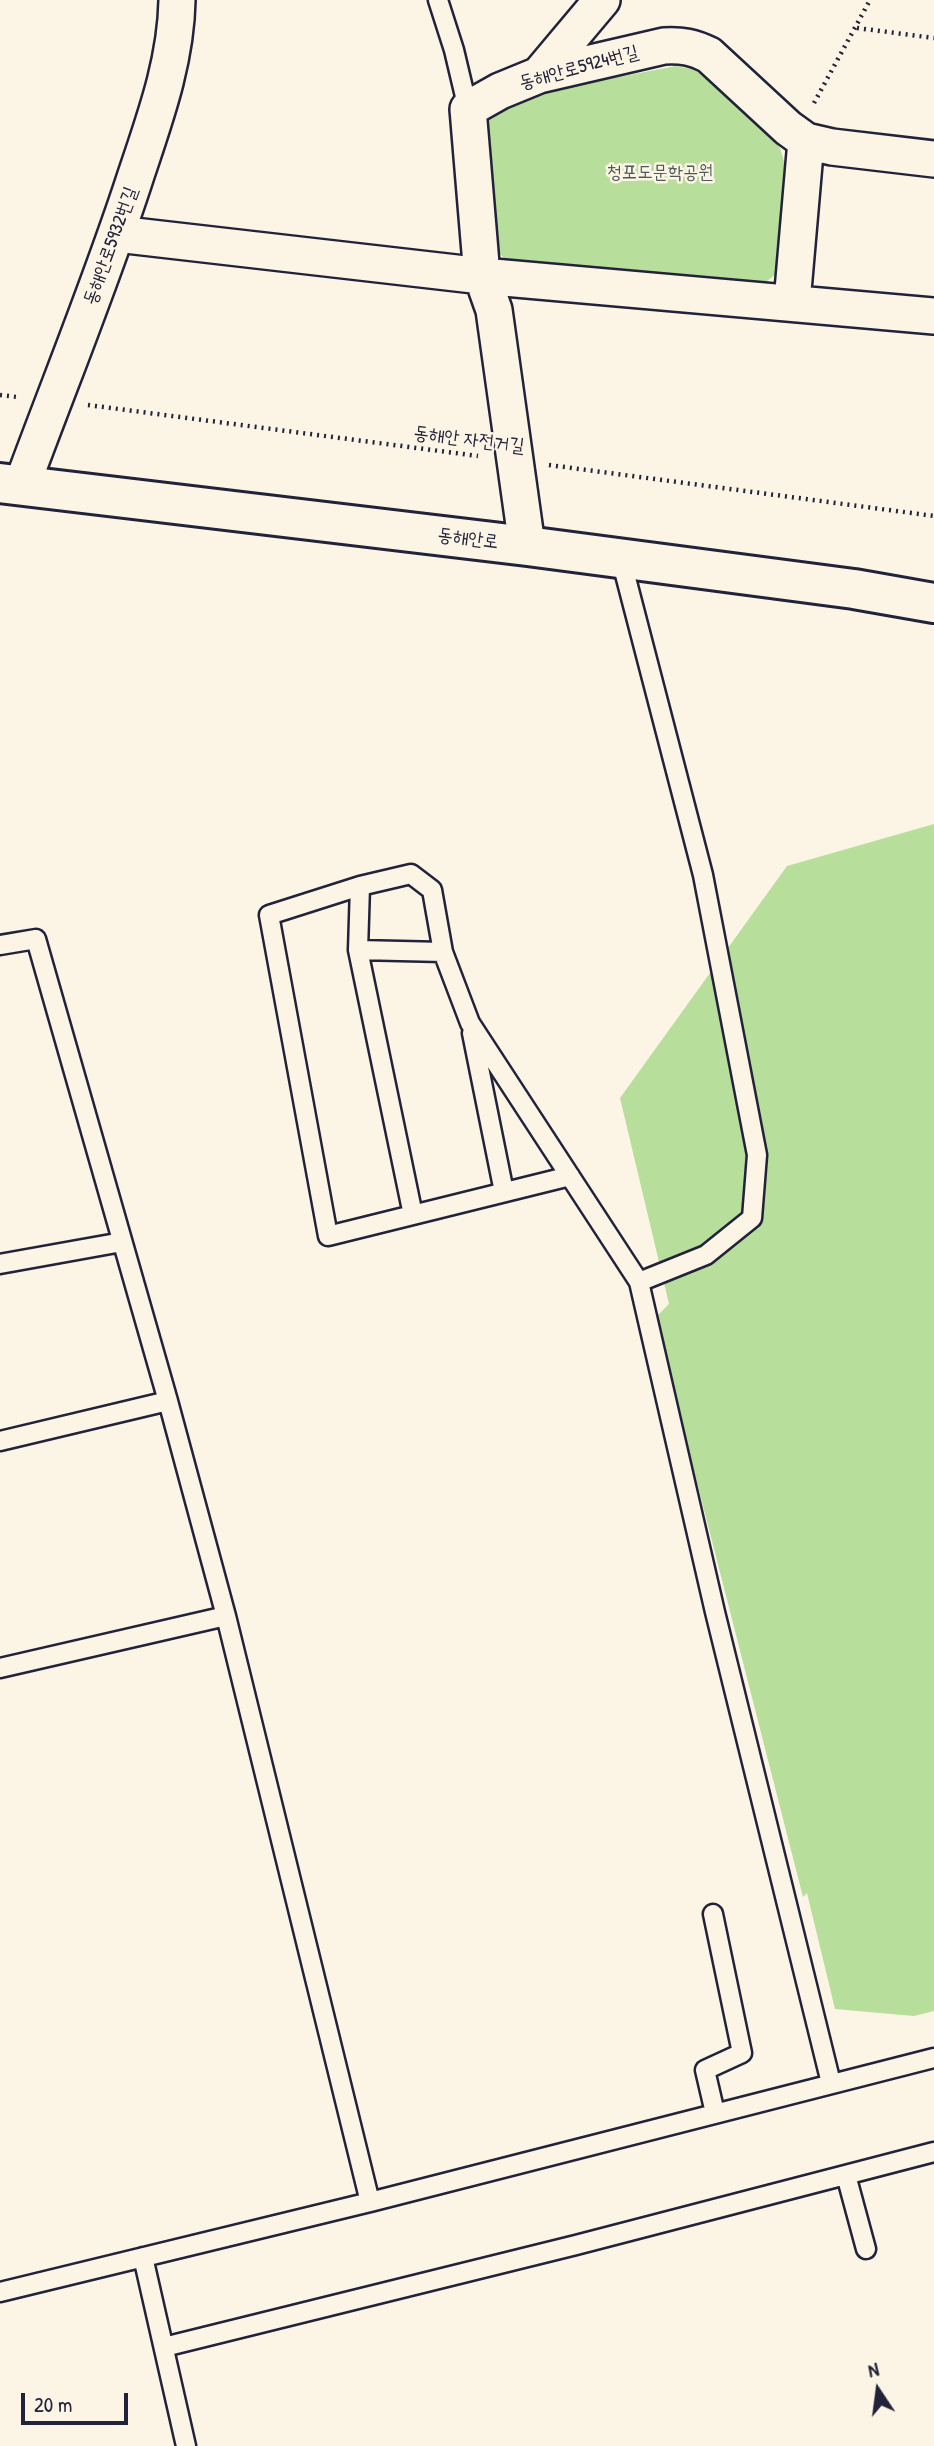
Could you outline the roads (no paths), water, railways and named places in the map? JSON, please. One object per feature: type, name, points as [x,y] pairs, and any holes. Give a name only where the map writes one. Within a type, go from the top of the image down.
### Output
[{"type":"main road","name":"동해안로","points":[[11,484],[527,546],[854,589],[934,603]]},
{"type":"street","name":"동해안로5932번길","points":[[11,484],[53,400],[117,234],[170,69],[177,27],[177,0]]},
{"type":"street","points":[[539,75],[601,0]]},
{"type":"street","name":"동해안로5924번길","points":[[468,109],[500,91],[539,75],[664,46],[694,47],[709,55],[801,138],[832,148],[934,159]]},
{"type":"street","points":[[468,109],[482,276],[494,310],[527,546]]},
{"type":"street","points":[[792,302],[801,138]]},
{"type":"street","points":[[117,234],[482,276],[934,316]]},
{"type":"lane","points":[[438,0],[454,50],[468,109]]},
{"type":"lane","points":[[621,559],[703,875],[757,1155],[752,1218],[706,1255],[639,1282]]},
{"type":"lane","points":[[504,1192],[470,1023],[443,952],[432,890],[411,874],[360,886],[269,915],[328,1236],[569,1176]]},
{"type":"lane","points":[[360,886],[358,950],[413,1215]]},
{"type":"lane","points":[[0,945],[36,939],[168,1401],[226,1616],[370,2202]]},
{"type":"lane","points":[[358,950],[443,952]]},
{"type":"lane","points":[[470,1023],[639,1282],[715,1612],[831,2083]]},
{"type":"lane","points":[[0,1264],[122,1242]]},
{"type":"lane","points":[[0,1441],[168,1401]]},
{"type":"lane","points":[[0,1668],[226,1616]]},
{"type":"lane","points":[[713,1914],[742,2053],[705,2070],[715,2113]]},
{"type":"lane","points":[[0,2292],[370,2202],[934,2059]]},
{"type":"lane","points":[[164,2347],[934,2152]]},
{"type":"lane","points":[[846,2175],[866,2249]]},
{"type":"lane","points":[[143,2257],[186,2446]]},
{"type":"park label","name":"청포도문학공원","points":[[660,173]]}]
